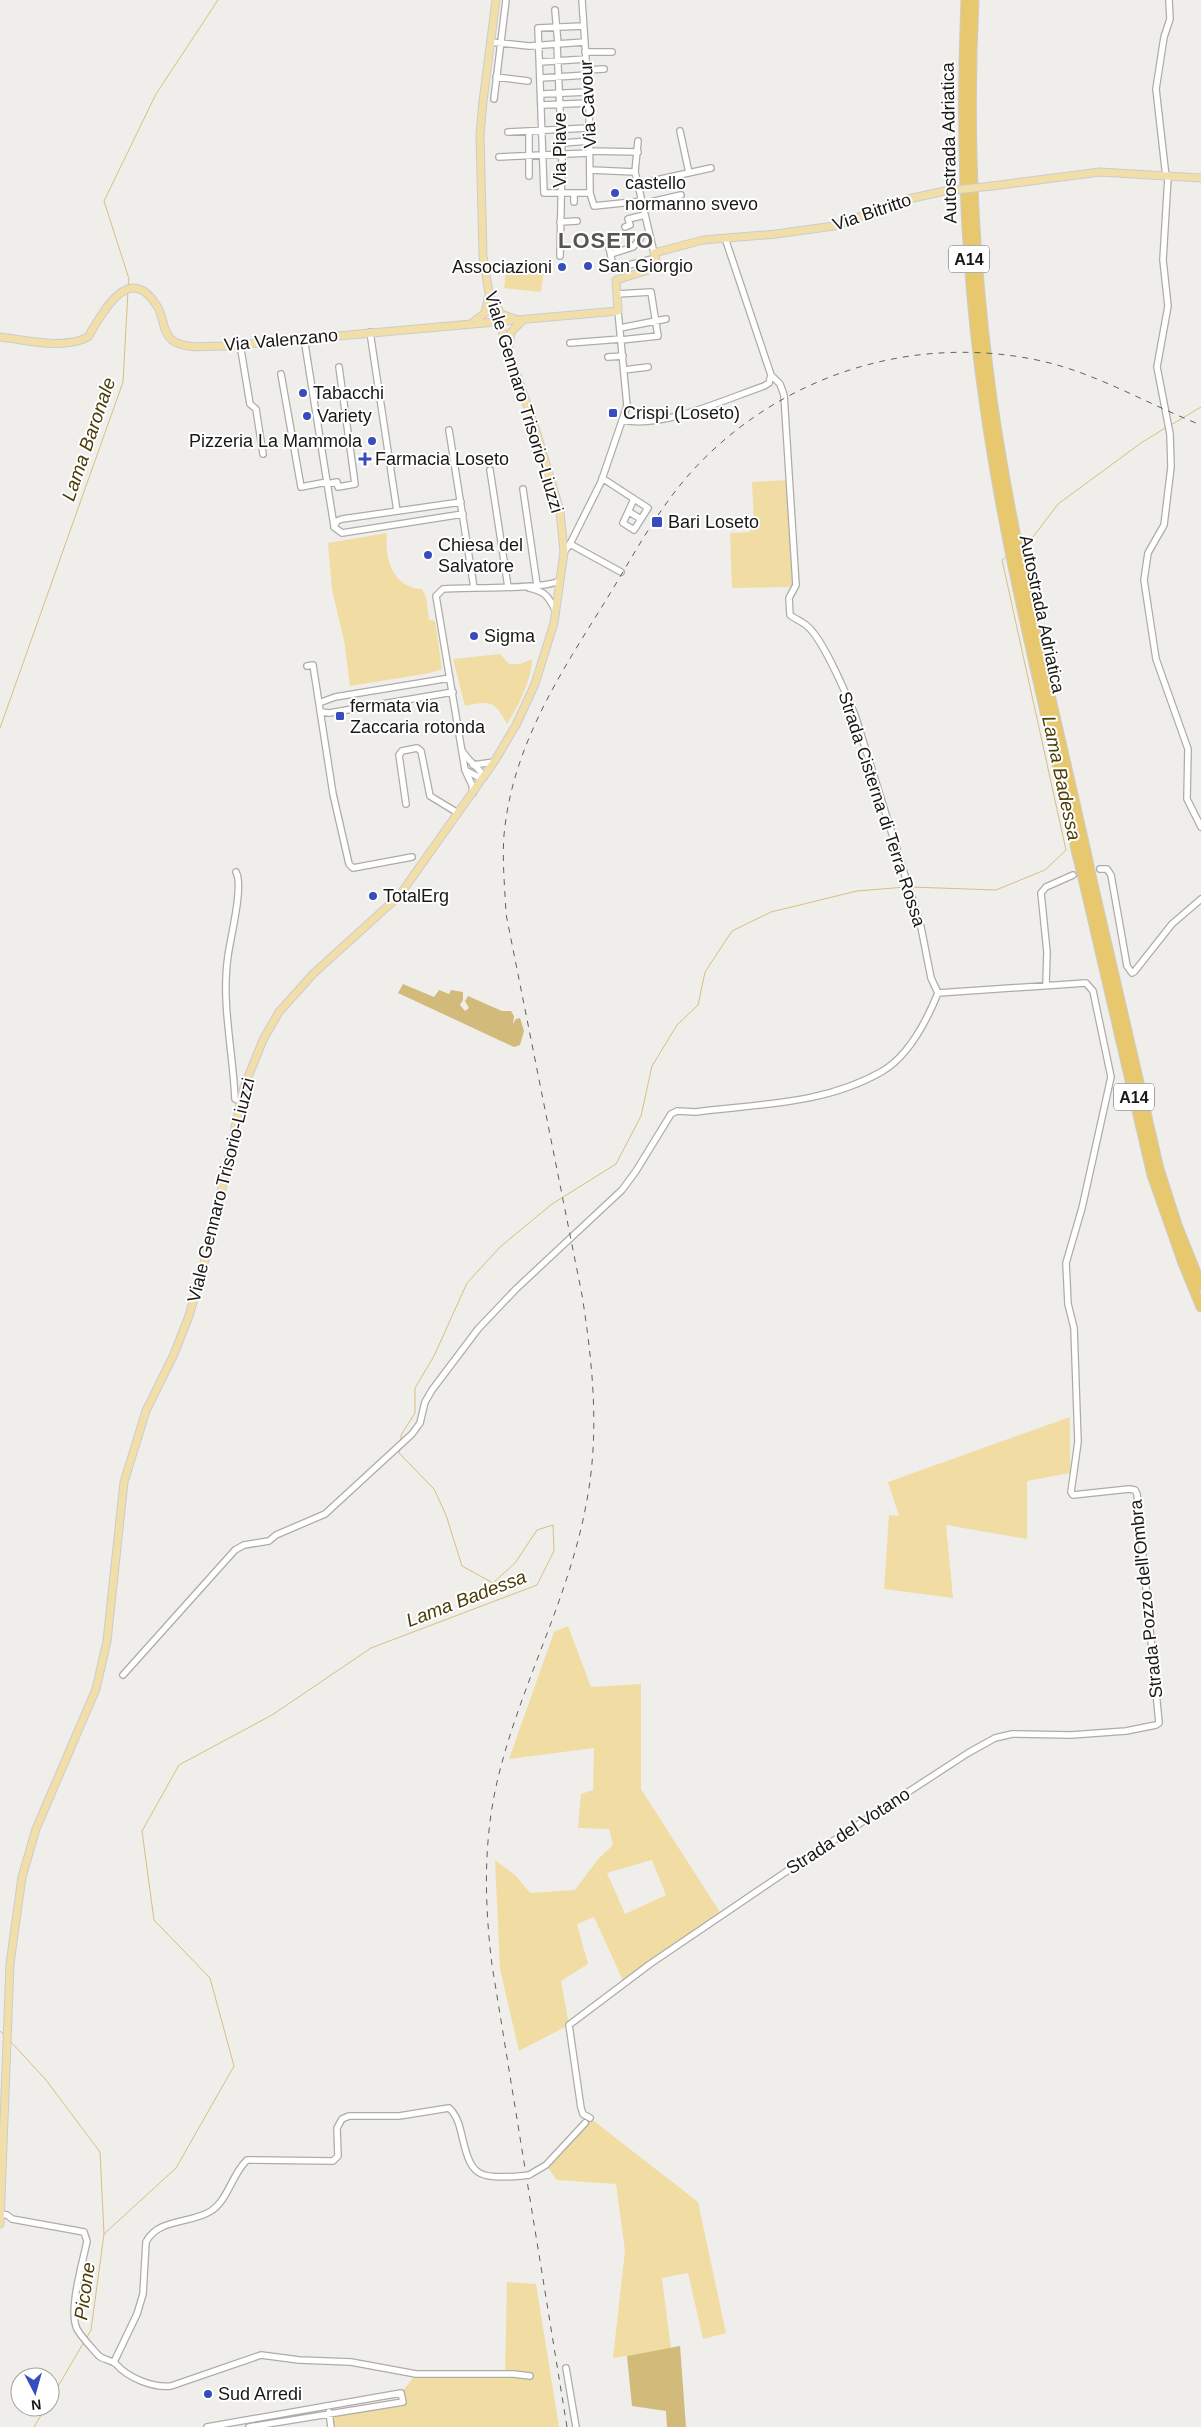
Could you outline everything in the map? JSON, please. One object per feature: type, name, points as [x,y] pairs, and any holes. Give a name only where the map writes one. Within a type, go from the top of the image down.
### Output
[{"type":"highway","name":"Autostrada Adriatica","points":[[966,0],[963,61],[964,143],[970,266],[984,400],[1017,560],[1152,1176],[1201,1307]]},
{"type":"highway","name":"Autostrada Adriatica","points":[[974,0],[971,88],[975,227],[985,343],[1008,516]]},
{"type":"highway","name":"Autostrada Adriatica","points":[[1088,881],[1159,1169],[1177,1225],[1201,1285]]},
{"type":"main road","name":"Viale Gennaro Trisorio-Liuzzi","points":[[0,2224],[13,1934],[22,1877],[36,1829],[82,1726],[98,1681],[107,1641],[124,1482],[146,1411],[174,1354],[189,1316],[211,1238],[240,1101],[263,1040],[279,1012],[313,974],[399,896],[494,762],[516,725],[548,650],[562,577],[564,552],[562,520],[556,496],[489,293],[483,256],[480,166],[482,101],[496,0]]},
{"type":"main road","name":"Via Bitritto","points":[[655,255],[703,240],[834,226],[908,199],[945,191],[1090,173],[1201,178]]},
{"type":"main road","points":[[618,311],[614,274],[657,267],[655,255]]},
{"type":"main road","name":"Via Valenzano","points":[[0,337],[55,343],[81,341],[88,337],[114,296],[128,290],[147,293],[157,306],[167,334],[177,343],[191,346],[240,344],[618,311]]},
{"type":"main road","points":[[489,293],[501,314],[511,319],[523,320]]},
{"type":"main road","points":[[471,324],[485,313],[489,293]]},
{"type":"main road","points":[[509,353],[511,332],[523,320]]},
{"type":"main road","points":[[471,324],[490,326],[496,330],[509,353]]},
{"type":"street","points":[[494,99],[506,0]]},
{"type":"street","name":"Via Cavour","points":[[582,0],[589,103],[590,193],[594,206],[642,202]]},
{"type":"street","points":[[1169,0],[1170,19],[1164,37],[1156,89],[1167,177],[1163,260],[1168,306],[1157,367],[1170,434],[1171,467],[1164,525],[1148,553],[1144,580],[1156,659],[1188,749],[1185,790],[1187,799],[1201,827]]},
{"type":"street","name":"Via Piave","points":[[555,10],[562,142],[560,256]]},
{"type":"street","points":[[584,26],[538,28],[542,94],[544,193],[590,193]]},
{"type":"street","points":[[490,42],[539,45],[585,42]]},
{"type":"street","points":[[586,52],[612,52]]},
{"type":"street","points":[[540,62],[586,59]]},
{"type":"street","points":[[541,78],[604,70]]},
{"type":"street","points":[[496,78],[528,81]]},
{"type":"street","points":[[542,94],[588,92]]},
{"type":"street","points":[[542,105],[589,103]]},
{"type":"street","points":[[508,132],[589,128]]},
{"type":"street","points":[[529,176],[530,131]]},
{"type":"street","points":[[680,131],[689,173]]},
{"type":"street","points":[[608,243],[614,274],[655,255],[635,172],[638,140]]},
{"type":"street","points":[[562,142],[590,141]]},
{"type":"street","points":[[499,157],[590,152],[638,152]]},
{"type":"street","points":[[638,184],[711,168]]},
{"type":"street","points":[[591,170],[635,172]]},
{"type":"street","points":[[574,193],[574,202]]},
{"type":"street","points":[[642,202],[681,195]]},
{"type":"street","points":[[625,227],[630,225],[628,219],[645,215]]},
{"type":"street","points":[[560,222],[577,221]]},
{"type":"street","name":"Strada Cisterna di Terra Rossa","points":[[725,238],[771,375],[782,387],[786,410],[796,584],[789,598],[790,615],[806,624],[812,632],[841,682],[855,715],[921,927],[931,978],[938,993]]},
{"type":"street","points":[[611,254],[633,247],[640,239]]},
{"type":"street","points":[[570,343],[658,336],[651,292],[617,294]]},
{"type":"street","points":[[564,552],[570,544],[602,478],[627,406],[618,311]]},
{"type":"street","points":[[620,328],[666,320]]},
{"type":"street","points":[[370,332],[397,511]]},
{"type":"street","points":[[304,338],[334,527],[342,533],[463,514]]},
{"type":"street","points":[[240,344],[250,404],[256,409],[263,454]]},
{"type":"street","points":[[608,357],[623,356]]},
{"type":"street","points":[[624,370],[648,366]]},
{"type":"street","points":[[281,374],[300,487],[337,482],[338,487],[356,484],[339,367]]},
{"type":"street","points":[[623,420],[632,422],[671,418],[764,386],[768,383],[771,375]]},
{"type":"street","points":[[449,430],[474,588]]},
{"type":"street","points":[[490,470],[508,587]]},
{"type":"street","points":[[602,478],[648,508],[634,530],[623,523],[634,499]]},
{"type":"street","points":[[523,490],[537,585]]},
{"type":"street","points":[[334,527],[340,520],[461,502]]},
{"type":"street","points":[[629,512],[641,519]]},
{"type":"street","points":[[570,544],[620,572]]},
{"type":"street","points":[[473,792],[465,770],[436,601],[438,592],[448,589],[551,585],[556,584],[562,577]]},
{"type":"street","points":[[549,597],[559,597],[556,589],[551,585]]},
{"type":"street","points":[[525,587],[539,590],[549,597],[556,613]]},
{"type":"street","points":[[307,666],[313,665],[332,794],[348,864],[353,868],[412,857]]},
{"type":"street","points":[[319,702],[335,697],[450,678]]},
{"type":"street","points":[[321,712],[329,713],[453,692]]},
{"type":"street","points":[[406,804],[399,755],[402,751],[417,748],[421,751],[430,796],[458,813]]},
{"type":"street","points":[[463,752],[473,766],[481,772],[483,778]]},
{"type":"street","points":[[473,766],[494,762]]},
{"type":"street","points":[[465,770],[483,778]]},
{"type":"street","points":[[1100,869],[1107,869],[1111,875],[1127,966],[1132,973],[1172,924],[1201,899]]},
{"type":"street","points":[[236,872],[238,874],[237,902],[226,976],[235,1098],[240,1101]]},
{"type":"street","points":[[1046,985],[1046,952],[1041,893],[1046,887],[1073,875]]},
{"type":"street","name":"Strada Pozzo dell'Ombra","points":[[938,993],[1086,983],[1094,990],[1111,1070],[1106,1107],[1066,1263],[1068,1304],[1074,1328],[1078,1442],[1071,1492],[1073,1496],[1129,1489],[1135,1490],[1137,1494],[1159,1723]]},
{"type":"street","points":[[123,1675],[235,1550],[244,1545],[269,1541],[276,1535],[325,1514],[412,1434],[420,1423],[425,1402],[432,1390],[478,1329],[516,1290],[622,1190],[671,1114],[816,1097],[882,1072],[903,1053],[930,1012],[938,993]]},
{"type":"street","name":"Strada del Votano","points":[[590,2118],[583,2114],[581,2108],[569,2024],[650,1964],[793,1867],[968,1753],[996,1738],[1012,1734],[1071,1736],[1126,1731],[1159,1723]]},
{"type":"street","points":[[114,2362],[137,2314],[143,2294],[146,2242],[149,2236],[167,2224],[210,2211],[247,2160],[328,2161],[337,2159],[338,2122],[349,2116],[399,2116],[449,2108],[458,2122],[467,2157],[474,2170],[484,2176],[498,2178],[521,2176],[529,2175],[546,2165],[585,2123]]},
{"type":"street","points":[[1,2214],[7,2215],[12,2220],[84,2232],[87,2236],[74,2314],[77,2329],[101,2358],[114,2362],[121,2371],[146,2382],[163,2387],[199,2378],[261,2355],[299,2360],[351,2362],[416,2374],[514,2374],[530,2376]]},
{"type":"street","points":[[566,2368],[576,2427]]},
{"type":"street","points":[[207,2427],[252,2424],[403,2402],[401,2393],[328,2405],[252,2424]]},
{"type":"street","points":[[328,2405],[331,2427]]},
{"type":"shaded area","points":[[507,264],[544,269],[541,292],[504,288]]},
{"type":"shaded area","points":[[788,480],[793,587],[732,588],[730,533],[750,532],[750,524],[754,524],[752,482]]},
{"type":"shaded area","points":[[387,533],[387,552],[392,570],[404,583],[422,589],[426,597],[429,620],[435,621],[442,669],[430,673],[350,686],[344,640],[332,590],[328,543]]},
{"type":"shaded area","points":[[500,654],[509,664],[520,664],[532,659],[530,675],[524,693],[507,724],[495,706],[480,703],[465,706],[453,659]]},
{"type":"shaded area","points":[[403,984],[434,997],[439,990],[449,994],[451,990],[463,992],[463,1000],[460,1005],[465,1011],[469,1008],[465,1001],[468,996],[502,1011],[511,1011],[514,1016],[513,1024],[516,1019],[520,1018],[524,1031],[520,1045],[514,1047],[398,993]]},
{"type":"shaded area","points":[[1070,1417],[1070,1473],[1027,1481],[1027,1539],[946,1525],[953,1598],[884,1589],[889,1515],[899,1516],[888,1482]]},
{"type":"shaded area","points":[[568,1626],[591,1687],[641,1684],[641,1789],[723,1917],[624,1983],[594,1917],[577,1924],[588,1964],[561,1981],[569,2025],[519,2051],[500,1969],[495,1860],[516,1876],[530,1893],[575,1890],[598,1859],[613,1845],[609,1829],[578,1828],[581,1794],[593,1790],[594,1748],[509,1759],[554,1632]],"holes":[[[652,1860],[666,1895],[625,1914],[607,1873]]]},
{"type":"shaded area","points":[[590,2118],[698,2202],[726,2333],[703,2339],[688,2273],[662,2278],[671,2349],[613,2358],[625,2251],[616,2184],[557,2180],[546,2165]]},
{"type":"shaded area","points":[[507,2282],[536,2284],[559,2427],[331,2427],[329,2413],[403,2402],[401,2393],[416,2374],[505,2374]]},
{"type":"shaded area","points":[[680,2346],[686,2427],[667,2427],[666,2411],[632,2406],[627,2356]]},
{"type":"waterway","name":"Lama Baronale","points":[[128,287],[129,279],[104,201],[156,94],[218,0]]},
{"type":"waterway","name":"Lama Baronale","points":[[0,728],[123,382],[128,291]]},
{"type":"waterway","name":"Lama Badessa","points":[[1171,425],[1201,407]]},
{"type":"waterway","name":"Lama Badessa","points":[[1021,547],[1030,541],[1058,504],[1141,443],[1167,427]]},
{"type":"waterway","name":"Lama Badessa","points":[[910,887],[996,890],[1045,870],[1066,850],[1002,560],[1007,556]]},
{"type":"waterway","name":"Lama Badessa","points":[[401,1442],[401,1435],[415,1413],[415,1388],[434,1356],[467,1283],[500,1247],[552,1204],[616,1164],[641,1116],[652,1066],[677,1025],[698,1005],[705,972],[732,931],[771,912],[857,891],[906,887]]},
{"type":"waterway","name":"Lama Badessa","points":[[104,2234],[176,2168],[234,2066],[210,1978],[154,1920],[142,1831],[179,1765],[272,1715],[371,1648],[537,1585],[554,1551],[553,1525],[537,1530],[515,1563],[493,1583],[462,1566],[446,1515],[434,1489],[399,1453],[400,1449]]},
{"type":"waterway","name":"Lama Baronale","points":[[0,2031],[5,2036]]},
{"type":"waterway","name":"Lama Baronale","points":[[11,2042],[46,2080],[100,2152],[104,2234],[91,2330],[86,2339]]},
{"type":"waterway","name":"Picone","points":[[60,2383],[84,2342]]},
{"type":"waterway","name":"Picone","points":[[34,2427],[40,2417]]},
{"type":"railway","points":[[567,2427],[492,1965],[487,1916],[488,1843],[494,1794],[521,1704],[569,1573],[586,1505],[593,1452],[594,1426],[592,1374],[582,1295],[506,914],[503,865],[504,835],[509,803],[517,772],[527,743],[554,686],[645,535],[668,501],[694,469],[730,435],[769,407],[812,384],[857,368],[904,357],[953,352],[1001,354],[1050,363],[1070,369],[1108,383],[1201,425]]},
{"type":"place","name":"castello normanno svevo","points":[[615,193]]},
{"type":"place","name":"San Giorgio","points":[[588,266]]},
{"type":"place","name":"Associazioni","points":[[562,267]]},
{"type":"place","name":"Tabacchi","points":[[303,393]]},
{"type":"place","name":"Crispi (Loseto)","points":[[613,413]]},
{"type":"place","name":"Variety","points":[[307,416]]},
{"type":"place","name":"Pizzeria La Mammola","points":[[372,441]]},
{"type":"place","name":"Farmacia Loseto","points":[[365,459]]},
{"type":"place","name":"Bari Loseto","points":[[657,522]]},
{"type":"place","name":"Chiesa del Salvatore","points":[[428,555]]},
{"type":"place","name":"Sigma","points":[[474,636]]},
{"type":"place","name":"fermata via Zaccaria rotonda","points":[[340,716]]},
{"type":"place","name":"TotalErg","points":[[373,896]]},
{"type":"place","name":"Sud Arredi","points":[[208,2394]]},
{"type":"district","name":"LOSETO","points":[[606,240]]}]
